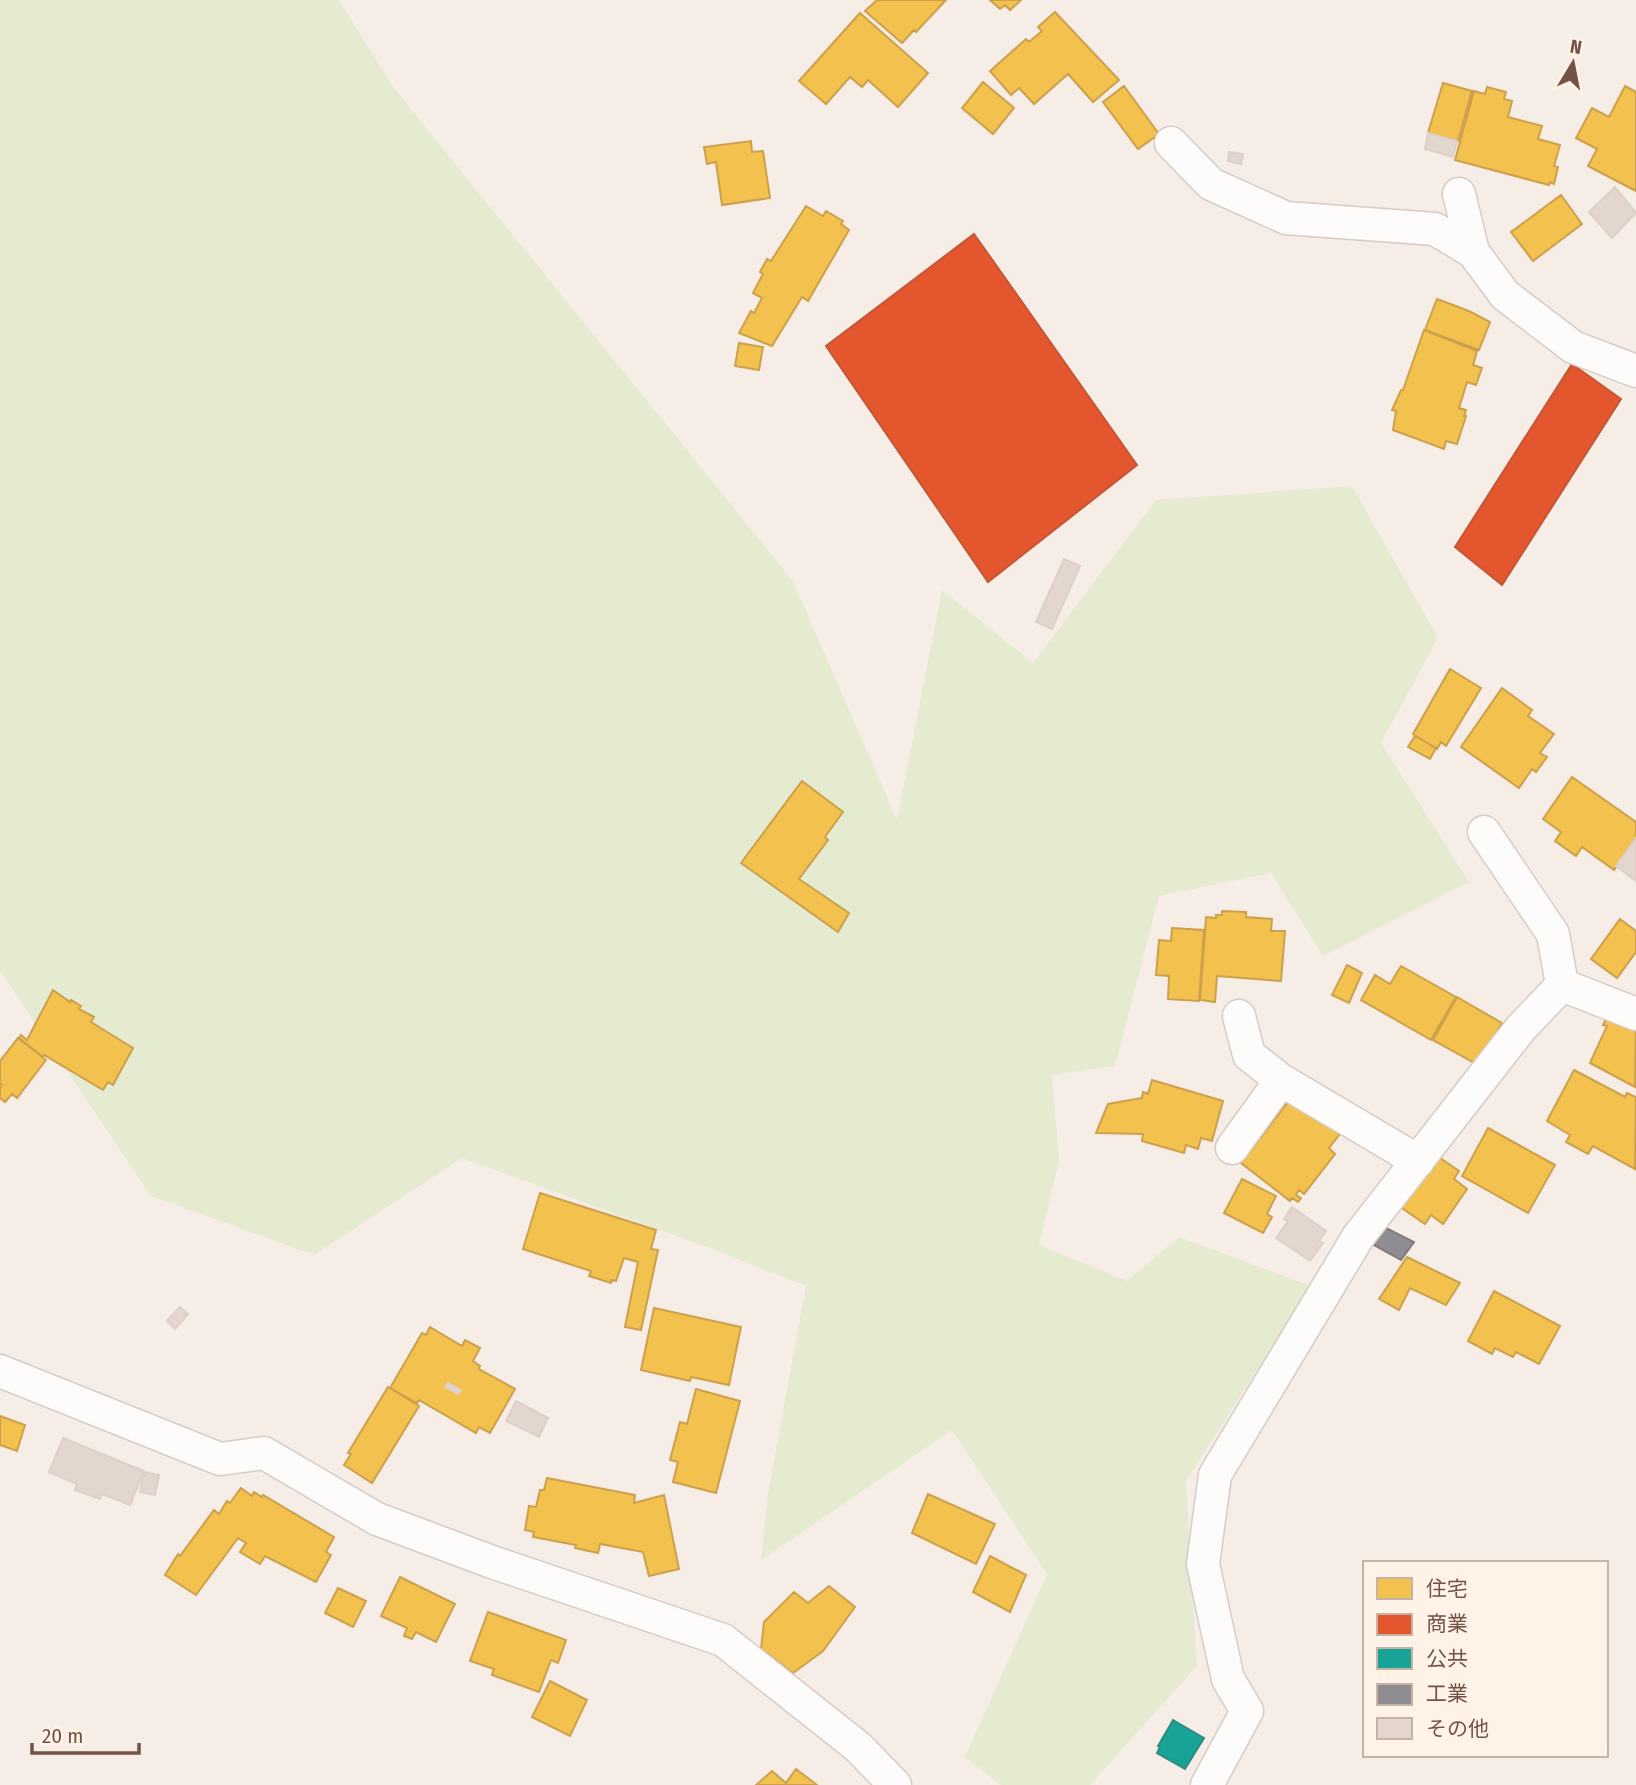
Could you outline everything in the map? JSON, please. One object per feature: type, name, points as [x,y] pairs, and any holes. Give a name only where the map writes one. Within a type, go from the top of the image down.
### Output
[{"type":"street","points":[[1171,143],[1212,184],[1286,218],[1435,229],[1472,253],[1505,295],[1573,347],[1636,371]]},
{"type":"street","points":[[1458,194],[1472,253]]},
{"type":"street","points":[[1485,832],[1553,934],[1562,985]]},
{"type":"street","points":[[1562,985],[1636,1014]]},
{"type":"street","points":[[1207,1785],[1247,1711],[1227,1679],[1203,1564],[1215,1475],[1358,1237],[1521,1028],[1562,985]]},
{"type":"street","points":[[1240,1016],[1249,1055],[1281,1080],[1418,1161]]},
{"type":"street","points":[[1232,1148],[1281,1080]]},
{"type":"street","points":[[0,1371],[220,1459],[264,1453],[377,1519],[492,1562],[723,1640],[858,1747],[895,1785]]},
{"type":"green space","points":[[0,0],[339,0],[393,87],[793,581],[897,820],[942,590],[1033,663],[1156,500],[1352,486],[1438,638],[1381,743],[1469,882],[1323,956],[1271,873],[1159,896],[1115,1066],[1052,1075],[1059,1160],[1039,1245],[1127,1281],[1179,1237],[1311,1286],[1186,1481],[1197,1666],[1090,1785],[1001,1785],[965,1757],[1047,1574],[952,1430],[761,1560],[768,1493],[806,1286],[462,1158],[314,1255],[151,1196],[0,971]]},
{"type":"building: 住宅","points":[[877,0],[946,0],[902,43],[865,11]]},
{"type":"building: 住宅","points":[[990,0],[1021,0],[1010,10],[1005,5],[1000,9]]},
{"type":"building: 住宅","points":[[1055,12],[1119,80],[1093,102],[1068,74],[1034,104],[1019,88],[1011,95],[990,71],[1026,39],[1029,42],[1042,31],[1038,27]]},
{"type":"building: 住宅","points":[[860,13],[928,73],[898,107],[868,80],[862,87],[850,77],[826,104],[799,81]]},
{"type":"building: 住宅","points":[[983,82],[1014,108],[993,134],[962,108]]},
{"type":"building: 住宅","points":[[1443,83],[1472,91],[1458,141],[1428,133]]},
{"type":"building: 住宅","points":[[1124,86],[1159,134],[1138,149],[1103,102]]},
{"type":"building: 住宅","points":[[1625,86],[1636,92],[1636,191],[1588,166],[1597,149],[1576,138],[1592,108],[1609,117]]},
{"type":"building: 住宅","points":[[1487,87],[1506,92],[1504,99],[1512,101],[1508,117],[1542,126],[1538,139],[1560,145],[1554,166],[1558,167],[1554,184],[1550,182],[1549,185],[1455,160],[1474,91],[1485,94]]},
{"type":"building: 住宅","points":[[751,141],[752,152],[763,151],[770,198],[722,205],[716,162],[707,164],[704,147]]},
{"type":"building: 住宅","points":[[1561,195],[1582,224],[1533,261],[1511,232]]},
{"type":"building: 住宅","points":[[806,206],[823,216],[826,211],[843,221],[841,224],[849,230],[808,301],[802,297],[772,346],[739,333],[762,298],[753,293],[763,274],[760,272],[767,259],[771,261]]},
{"type":"building: 住宅","points":[[1437,299],[1490,322],[1479,350],[1425,330]]},
{"type":"building: 住宅","points":[[1424,330],[1477,351],[1473,365],[1482,368],[1476,385],[1467,382],[1459,408],[1466,410],[1466,416],[1457,444],[1446,441],[1444,449],[1393,430],[1396,411],[1392,410],[1403,390]]},
{"type":"building: 住宅","points":[[739,343],[763,347],[759,370],[735,366]]},
{"type":"building: 住宅","points":[[1450,669],[1481,688],[1446,746],[1441,742],[1437,749],[1413,734]]},
{"type":"building: 住宅","points":[[1502,688],[1532,710],[1528,716],[1554,734],[1540,753],[1547,757],[1536,772],[1532,769],[1519,788],[1461,747]]},
{"type":"building: 住宅","points":[[1415,736],[1436,748],[1430,759],[1408,747]]},
{"type":"building: 住宅","points":[[1572,777],[1636,822],[1636,838],[1614,870],[1582,847],[1576,856],[1555,841],[1561,832],[1543,819]]},
{"type":"building: 住宅","points":[[802,781],[843,812],[825,837],[828,840],[799,879],[849,913],[838,932],[741,863]]},
{"type":"building: 住宅","points":[[1222,911],[1246,912],[1246,917],[1272,919],[1271,931],[1285,931],[1281,981],[1217,976],[1215,1002],[1200,1000],[1206,917],[1216,918],[1216,915],[1222,915]]},
{"type":"building: 住宅","points":[[1620,919],[1636,931],[1636,952],[1617,978],[1591,959]]},
{"type":"building: 住宅","points":[[1172,928],[1204,930],[1199,1001],[1168,999],[1169,976],[1156,975],[1159,940],[1171,941]]},
{"type":"building: 住宅","points":[[1347,965],[1362,973],[1349,1003],[1332,995]]},
{"type":"building: 住宅","points":[[1401,966],[1456,997],[1431,1040],[1361,1000],[1375,975],[1390,984]]},
{"type":"building: 住宅","points":[[53,990],[81,1006],[79,1009],[94,1017],[91,1022],[133,1048],[113,1085],[108,1082],[103,1090],[44,1055],[43,1057],[19,1038],[21,1035],[27,1040]]},
{"type":"building: 住宅","points":[[1457,997],[1502,1023],[1478,1065],[1433,1040]]},
{"type":"building: 住宅","points":[[1608,1015],[1636,1025],[1635,1087],[1590,1063],[1607,1026],[1603,1025]]},
{"type":"building: 住宅","points":[[18,1038],[46,1060],[17,1098],[12,1094],[5,1102],[0,1098],[0,1061]]},
{"type":"building: 住宅","points":[[1574,1070],[1625,1097],[1627,1093],[1636,1097],[1635,1169],[1593,1146],[1588,1154],[1566,1142],[1570,1135],[1547,1121]]},
{"type":"building: 住宅","points":[[1152,1080],[1223,1101],[1212,1141],[1201,1138],[1198,1149],[1186,1145],[1184,1153],[1142,1141],[1143,1134],[1096,1133],[1108,1104],[1142,1098],[1143,1092],[1148,1094]]},
{"type":"building: 住宅","points":[[1292,1097],[1340,1134],[1329,1148],[1335,1154],[1304,1194],[1299,1190],[1296,1195],[1301,1198],[1298,1202],[1292,1198],[1290,1201],[1241,1163]]},
{"type":"building: 住宅","points":[[1488,1128],[1555,1165],[1528,1213],[1462,1176]]},
{"type":"building: 住宅","points":[[1436,1155],[1459,1171],[1454,1179],[1467,1189],[1443,1224],[1431,1215],[1425,1224],[1399,1206]]},
{"type":"building: 住宅","points":[[1242,1179],[1276,1196],[1267,1214],[1272,1217],[1263,1233],[1224,1213]]},
{"type":"building: 住宅","points":[[540,1193],[656,1230],[651,1249],[658,1250],[641,1330],[625,1327],[638,1262],[624,1258],[616,1281],[611,1280],[611,1283],[589,1276],[591,1271],[523,1249]]},
{"type":"building: 住宅","points":[[1407,1257],[1460,1283],[1446,1305],[1410,1288],[1399,1310],[1379,1299]]},
{"type":"building: 住宅","points":[[1494,1291],[1560,1326],[1539,1364],[1516,1352],[1513,1357],[1495,1348],[1492,1354],[1468,1341]]},
{"type":"building: 住宅","points":[[654,1308],[741,1327],[729,1385],[691,1377],[690,1381],[641,1370]]},
{"type":"building: 住宅","points":[[430,1327],[462,1346],[465,1340],[480,1348],[473,1361],[480,1366],[479,1369],[515,1389],[490,1433],[479,1427],[476,1433],[419,1400],[417,1403],[390,1388],[422,1333],[426,1335]]},
{"type":"building: 住宅","points":[[388,1387],[419,1406],[372,1483],[344,1465],[351,1454],[348,1453]]},
{"type":"building: 住宅","points":[[696,1389],[740,1401],[716,1493],[673,1482],[678,1462],[670,1460],[680,1422],[687,1424]]},
{"type":"building: 住宅","points":[[0,1416],[25,1425],[17,1451],[0,1445]]},
{"type":"building: 住宅","points":[[547,1478],[635,1495],[634,1503],[664,1495],[679,1569],[649,1576],[643,1552],[600,1544],[598,1553],[575,1548],[576,1545],[533,1537],[534,1532],[525,1530],[529,1506],[536,1507],[540,1490],[544,1490]]},
{"type":"building: 住宅","points":[[241,1488],[252,1496],[254,1492],[262,1497],[263,1495],[334,1537],[326,1552],[331,1555],[316,1582],[265,1556],[260,1564],[240,1552],[246,1543],[238,1538],[196,1595],[165,1575],[178,1554],[180,1556],[214,1510],[219,1514],[227,1501],[230,1503]]},
{"type":"building: 住宅","points":[[928,1494],[995,1524],[976,1564],[912,1533]]},
{"type":"building: 住宅","points":[[990,1556],[1026,1575],[1010,1612],[973,1592]]},
{"type":"building: 住宅","points":[[400,1577],[455,1604],[436,1642],[416,1632],[412,1639],[404,1636],[407,1628],[381,1616]]},
{"type":"building: 住宅","points":[[829,1586],[855,1607],[823,1651],[793,1673],[761,1649],[764,1622],[794,1592],[808,1603]]},
{"type":"building: 住宅","points":[[338,1588],[366,1601],[353,1627],[325,1613]]},
{"type":"building: 住宅","points":[[488,1612],[566,1640],[558,1663],[551,1660],[539,1692],[492,1675],[494,1669],[470,1661]]},
{"type":"building: 住宅","points":[[550,1681],[587,1700],[570,1736],[532,1717]]},
{"type":"building: 住宅","points":[[796,1769],[817,1785],[756,1785],[772,1771],[786,1783]]},
{"type":"building: 商業","points":[[974,234],[1137,465],[988,582],[826,346]]},
{"type":"building: 商業","points":[[1572,364],[1621,399],[1502,585],[1455,547]]},
{"type":"building: 公共","points":[[1173,1720],[1204,1738],[1185,1769],[1157,1753],[1160,1747],[1158,1746]]},
{"type":"building: 工業","points":[[1382,1226],[1414,1242],[1401,1260],[1370,1243]]},
{"type":"building: その他","points":[[1428,133],[1457,141],[1453,157],[1425,149]]},
{"type":"building: その他","points":[[1229,152],[1243,154],[1241,164],[1228,161]]},
{"type":"building: その他","points":[[1615,187],[1636,213],[1612,238],[1589,212]]},
{"type":"building: その他","points":[[1064,559],[1080,566],[1052,629],[1036,622]]},
{"type":"building: その他","points":[[1636,838],[1636,881],[1616,866]]},
{"type":"building: その他","points":[[1292,1207],[1326,1231],[1319,1241],[1323,1243],[1310,1261],[1276,1238],[1288,1221],[1284,1219]]},
{"type":"building: その他","points":[[180,1307],[188,1314],[175,1329],[167,1321]]},
{"type":"building: その他","points":[[448,1383],[461,1390],[458,1394],[445,1387]]},
{"type":"building: その他","points":[[516,1401],[548,1418],[539,1437],[506,1421]]},
{"type":"building: その他","points":[[63,1438],[144,1471],[130,1505],[102,1494],[100,1499],[75,1490],[77,1484],[49,1472]]},
{"type":"building: その他","points":[[144,1472],[159,1475],[155,1495],[140,1492]]}]
